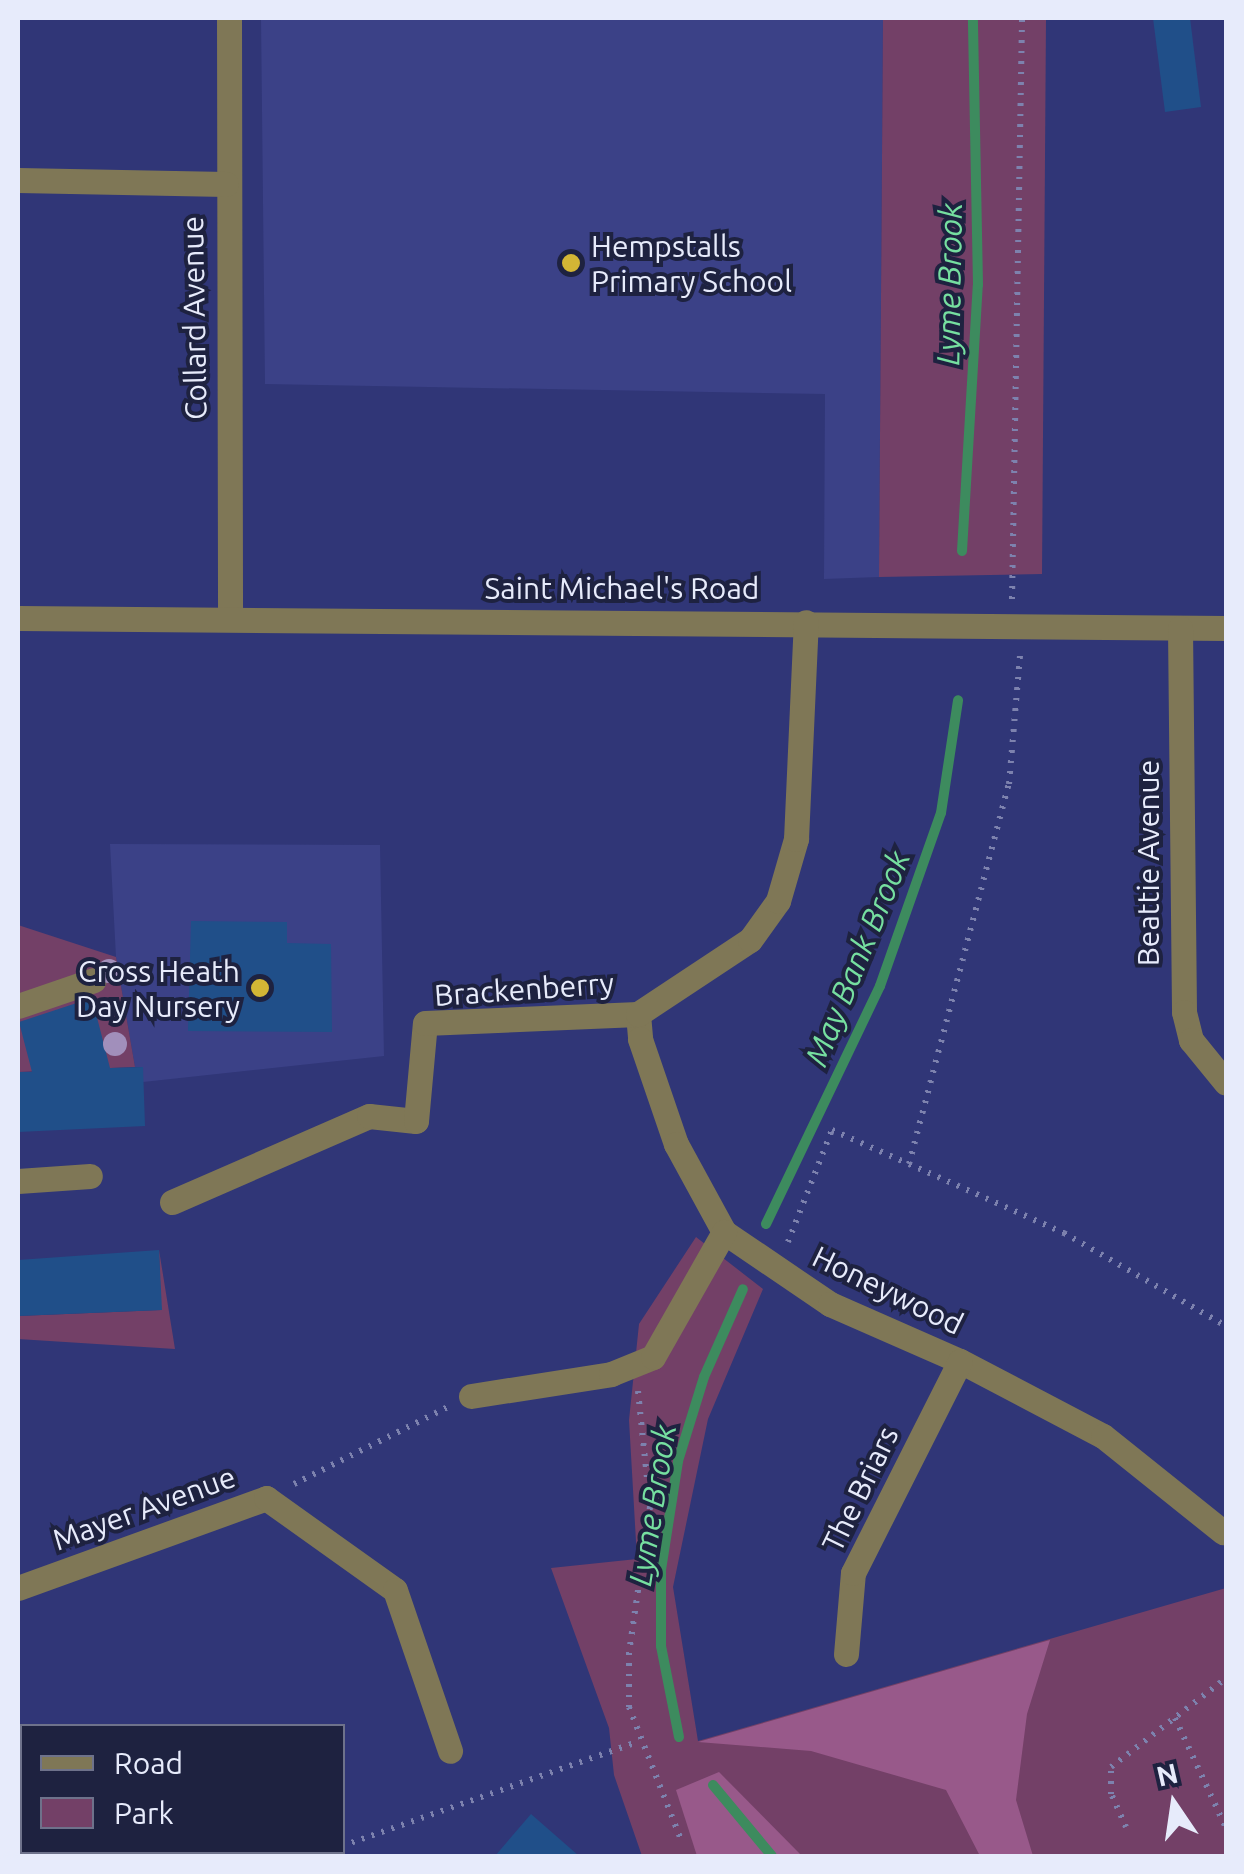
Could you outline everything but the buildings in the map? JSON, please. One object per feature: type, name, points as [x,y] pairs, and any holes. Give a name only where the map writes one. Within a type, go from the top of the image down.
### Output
[{"type":"street","name":"Collard Avenue","points":[[228,18],[230,618]]},
{"type":"street","points":[[18,180],[226,184]]},
{"type":"street","name":"Saint Michael's Road","points":[[18,618],[806,622],[1017,630],[1226,628]]},
{"type":"street","name":"Brackenberry","points":[[172,1202],[369,1116],[416,1120],[424,1023],[638,1014],[750,940],[778,901],[796,839],[806,622]]},
{"type":"street","name":"Beattie Avenue","points":[[1180,628],[1184,1012],[1191,1040],[1226,1082]]},
{"type":"street","points":[[18,1006],[94,980]]},
{"type":"street","name":"Honeywood","points":[[638,1014],[640,1039],[676,1144],[724,1232],[776,1272],[830,1304],[960,1361],[1103,1436],[1223,1532]]},
{"type":"street","points":[[18,1180],[90,1176]]},
{"type":"street","points":[[472,1396],[612,1374],[654,1357],[724,1232]]},
{"type":"street","name":"The Briars","points":[[846,1654],[853,1573],[960,1361]]},
{"type":"street","name":"Mayer Avenue","points":[[18,1588],[266,1498],[395,1590],[450,1751]]},
{"type":"path","points":[[909,1164],[1009,784],[1017,630],[1022,18]]},
{"type":"path","points":[[776,1272],[832,1130],[1064,1233],[1226,1326]]},
{"type":"path","points":[[654,1357],[638,1377],[650,1507],[629,1653],[628,1707],[638,1742],[682,1842]]},
{"type":"path","points":[[266,1498],[472,1396]]},
{"type":"path","points":[[1126,1827],[1110,1794],[1111,1767],[1226,1678]]},
{"type":"path","points":[[1175,1718],[1226,1828]]},
{"type":"path","points":[[345,1845],[638,1742]]},
{"type":"shaded area","name":"Hempstalls Primary School","points":[[261,18],[883,18],[879,577],[824,579],[825,394],[265,384]]},
{"type":"shaded area","points":[[110,844],[380,845],[384,1056],[143,1082],[143,1067],[135,1067],[116,957]]},
{"type":"shaded area","points":[[1050,1640],[1027,1714],[1016,1800],[1033,1856],[980,1856],[946,1790],[811,1751],[698,1742]]},
{"type":"shaded area","points":[[719,1772],[802,1856],[697,1856],[676,1790]]},
{"type":"green space","points":[[883,18],[1046,18],[1042,574],[879,577]]},
{"type":"green space","points":[[18,925],[116,957],[135,1067],[18,1072]]},
{"type":"green space","points":[[696,1237],[763,1289],[708,1419],[673,1587],[698,1741],[1226,1588],[1226,1856],[642,1856],[614,1775],[609,1728],[551,1568],[637,1559],[629,1420],[639,1324]]},
{"type":"green space","points":[[159,1250],[175,1349],[18,1339],[18,1316],[161,1310]]},
{"type":"waterway","name":"Lyme Brook","points":[[962,551],[978,285],[973,18]]},
{"type":"waterway","name":"May Bank Brook","points":[[766,1224],[880,986],[941,813],[958,700]]},
{"type":"waterway","name":"Lyme Brook","points":[[679,1737],[661,1646],[661,1570],[678,1461],[704,1377],[743,1289]]},
{"type":"waterway","points":[[713,1785],[772,1856]]},
{"type":"place","name":"Hempstalls Primary School","points":[[571,263]]},
{"type":"place","name":"Cross Heath Day Nursery","points":[[260,988]]}]
